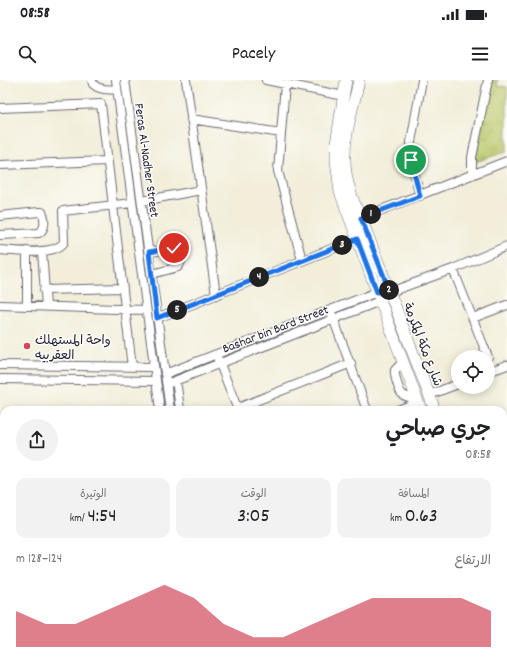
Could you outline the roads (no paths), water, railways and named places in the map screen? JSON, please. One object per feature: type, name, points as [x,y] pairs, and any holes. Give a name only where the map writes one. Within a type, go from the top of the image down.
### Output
[{"type":"main road","name":"شارع مكة المكرمة","points":[[346,80],[336,144],[336,160],[340,192],[418,404]]},
{"type":"main road","name":"شارع مكة المكرمة","points":[[359,80],[346,140],[345,159],[348,181],[354,203],[390,292],[433,406]]},
{"type":"street","points":[[92,80],[93,84],[97,88],[109,90],[117,89]]},
{"type":"street","name":"Feras Al-Nadher Street","points":[[116,80],[159,406]]},
{"type":"street","name":"Feras Al-Nadher Street","points":[[125,80],[170,406]]},
{"type":"street","points":[[186,80],[216,294]]},
{"type":"street","points":[[266,80],[344,96]]},
{"type":"street","points":[[420,196],[411,160],[411,142],[422,80]]},
{"type":"street","points":[[472,175],[472,157],[488,80]]},
{"type":"street","points":[[285,84],[278,171],[302,260]]},
{"type":"street","points":[[0,108],[101,104],[132,367]]},
{"type":"street","points":[[191,119],[281,133]]},
{"type":"street","points":[[0,165],[107,161]]},
{"type":"street","points":[[361,218],[507,161]]},
{"type":"street","points":[[142,201],[201,190]]},
{"type":"street","points":[[0,250],[42,251],[57,248],[64,242],[63,211],[132,203]]},
{"type":"street","points":[[0,216],[39,212],[43,214],[44,228],[39,233],[0,235]]},
{"type":"street","points":[[157,318],[357,239]]},
{"type":"street","name":"Bashar bin Bard Street","points":[[165,374],[218,358],[334,318],[390,292],[453,269],[507,246]]},
{"type":"street","points":[[149,252],[178,248],[181,261],[181,264],[178,267],[152,274]]},
{"type":"street","points":[[27,251],[27,306]]},
{"type":"street","points":[[42,251],[46,306]]},
{"type":"street","points":[[453,269],[485,350]]},
{"type":"street","points":[[44,290],[123,288]]},
{"type":"street","name":"Bashar bin Bard Street","points":[[167,384],[218,358],[330,310],[378,297]]},
{"type":"street","points":[[0,305],[146,310]]},
{"type":"street","points":[[473,318],[507,306]]},
{"type":"street","points":[[330,310],[351,363],[366,406]]},
{"type":"street","points":[[218,358],[237,406]]},
{"type":"street","points":[[245,406],[351,363]]},
{"type":"street","points":[[0,364],[154,367]]},
{"type":"street","points":[[495,369],[507,365]]},
{"type":"street","points":[[0,379],[156,381]]},
{"type":"street","points":[[177,387],[179,406]]},
{"type":"street","points":[[429,395],[451,387]]},
{"type":"place","name":"واحة المستهلك العقربيه","points":[[27,346]]}]
